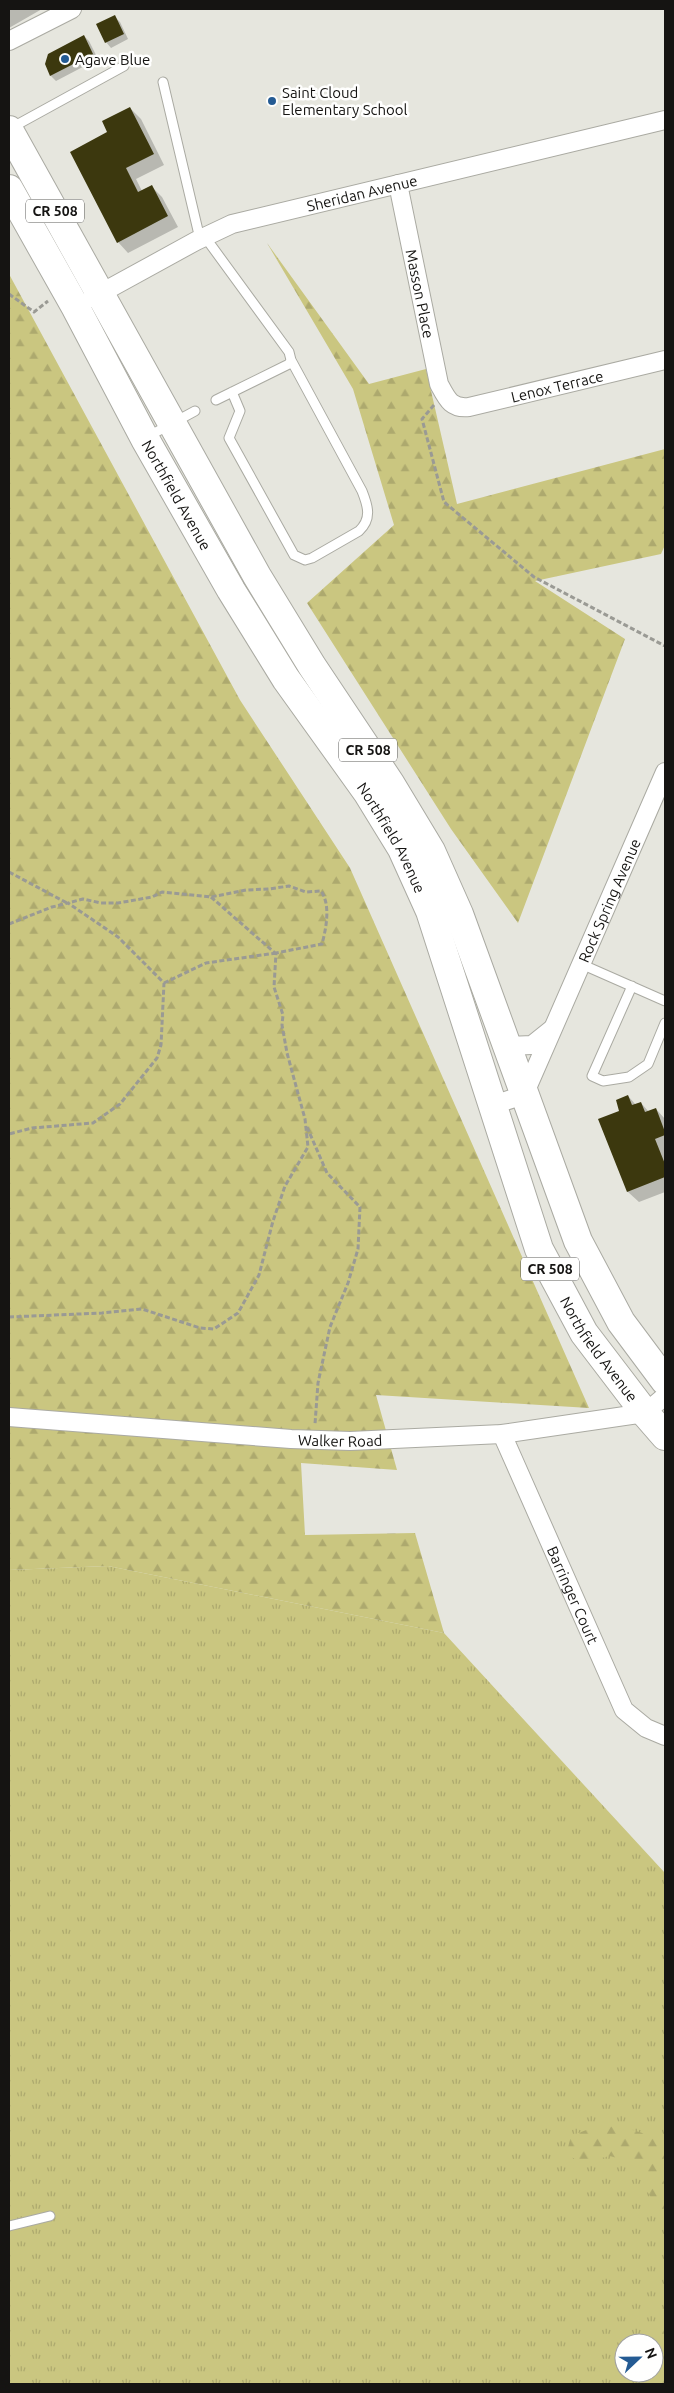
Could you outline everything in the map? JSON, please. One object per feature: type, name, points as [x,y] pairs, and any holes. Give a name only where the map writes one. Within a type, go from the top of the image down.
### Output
[{"type":"main road","name":"Northfield Avenue","points":[[9,130],[101,292],[171,424],[257,576],[312,666],[390,783],[431,851],[459,914],[578,1240],[621,1322],[665,1381]]},
{"type":"main road","name":"Northfield Avenue","points":[[9,189],[76,308],[145,439],[231,590],[286,679],[367,792],[402,849],[430,911],[539,1249],[584,1333],[655,1405],[665,1436]]},
{"type":"street","points":[[9,41],[72,9]]},
{"type":"street","name":"Sheridan Avenue","points":[[76,308],[101,292],[232,224],[665,120]]},
{"type":"street","name":"Masson Place","points":[[398,184],[439,384],[447,398]]},
{"type":"street","name":"Lenox Terrace","points":[[447,398],[458,408],[469,407],[665,360]]},
{"type":"street","name":"Rock Spring Avenue","points":[[524,1095],[665,772]]},
{"type":"street","points":[[506,1046],[532,1044],[553,1029]]},
{"type":"street","points":[[492,1105],[524,1095]]},
{"type":"street","name":"Walker Road","points":[[9,1417],[291,1439],[350,1441],[502,1434],[655,1405]]},
{"type":"street","name":"Barringer Court","points":[[502,1434],[624,1710],[646,1728],[665,1736]]},
{"type":"lane","points":[[9,130],[124,66]]},
{"type":"lane","points":[[162,82],[203,238],[288,352],[362,491],[368,509],[366,525],[312,558],[305,560],[294,555],[229,438],[240,411],[232,392]]},
{"type":"lane","points":[[216,400],[289,364],[291,360]]},
{"type":"lane","points":[[145,439],[196,410]]},
{"type":"lane","points":[[581,964],[665,1001]]},
{"type":"lane","points":[[632,986],[592,1076],[603,1081],[629,1077],[648,1064],[665,1023]]},
{"type":"lane","points":[[9,2226],[50,2216]]},
{"type":"path","points":[[9,294],[34,312],[48,301]]},
{"type":"path","points":[[447,398],[422,419],[444,502],[534,577],[665,646]]},
{"type":"path","points":[[9,872],[68,903],[118,937],[164,983],[161,1045],[157,1058],[120,1104],[93,1123],[32,1128],[9,1134]]},
{"type":"path","points":[[9,924],[52,907],[61,906],[83,898],[101,903],[118,903],[152,897],[162,892],[211,897],[246,890],[289,886],[306,892],[321,891],[325,896],[326,928],[322,944],[206,963],[164,983]]},
{"type":"path","points":[[211,897],[276,953]]},
{"type":"path","points":[[276,953],[274,987],[283,1015],[282,1025],[286,1053],[312,1141],[327,1173],[360,1206],[358,1249],[348,1283],[330,1327],[318,1383],[314,1430]]},
{"type":"path","points":[[9,1317],[102,1313],[142,1308],[200,1328],[214,1329],[238,1314],[259,1275],[272,1221],[285,1186],[308,1147],[305,1119]]},
{"type":"green space","points":[[267,243],[369,384],[426,369],[457,504],[665,449],[665,545],[661,554],[535,581],[625,639],[518,923],[451,829],[307,603],[394,525],[353,389]]},
{"type":"green space","points":[[9,274],[240,700],[350,868],[589,1408],[376,1395],[397,1470],[301,1463],[305,1535],[415,1533],[444,1633],[108,1566],[9,1570]]},
{"type":"green space","points":[[108,1566],[444,1633],[665,1873],[665,2384],[9,2384],[9,1570]]},
{"type":"green space","points":[[599,2125],[626,2128],[665,2140],[665,2227],[634,2163],[610,2156],[583,2162],[566,2155],[571,2136]]},
{"type":"green space","points":[[665,2303],[665,2384],[650,2384],[664,2383],[664,2333],[652,2333]]},
{"type":"building","points":[[115,15],[124,34],[105,43],[96,24]]},
{"type":"building","name":"Agave Blue","points":[[84,35],[93,54],[50,76],[45,64],[48,54]]},
{"type":"building","points":[[130,107],[154,154],[126,168],[138,192],[152,185],[168,216],[117,243],[70,152],[107,132],[102,121]]},
{"type":"building","points":[[628,1095],[632,1105],[641,1102],[645,1112],[656,1108],[665,1132],[665,1135],[655,1139],[665,1164],[665,1177],[627,1192],[598,1119],[619,1111],[616,1100]]},
{"type":"place","name":"Agave Blue","points":[[65,59]]},
{"type":"place","name":"Saint Cloud Elementary School","points":[[272,101]]}]
